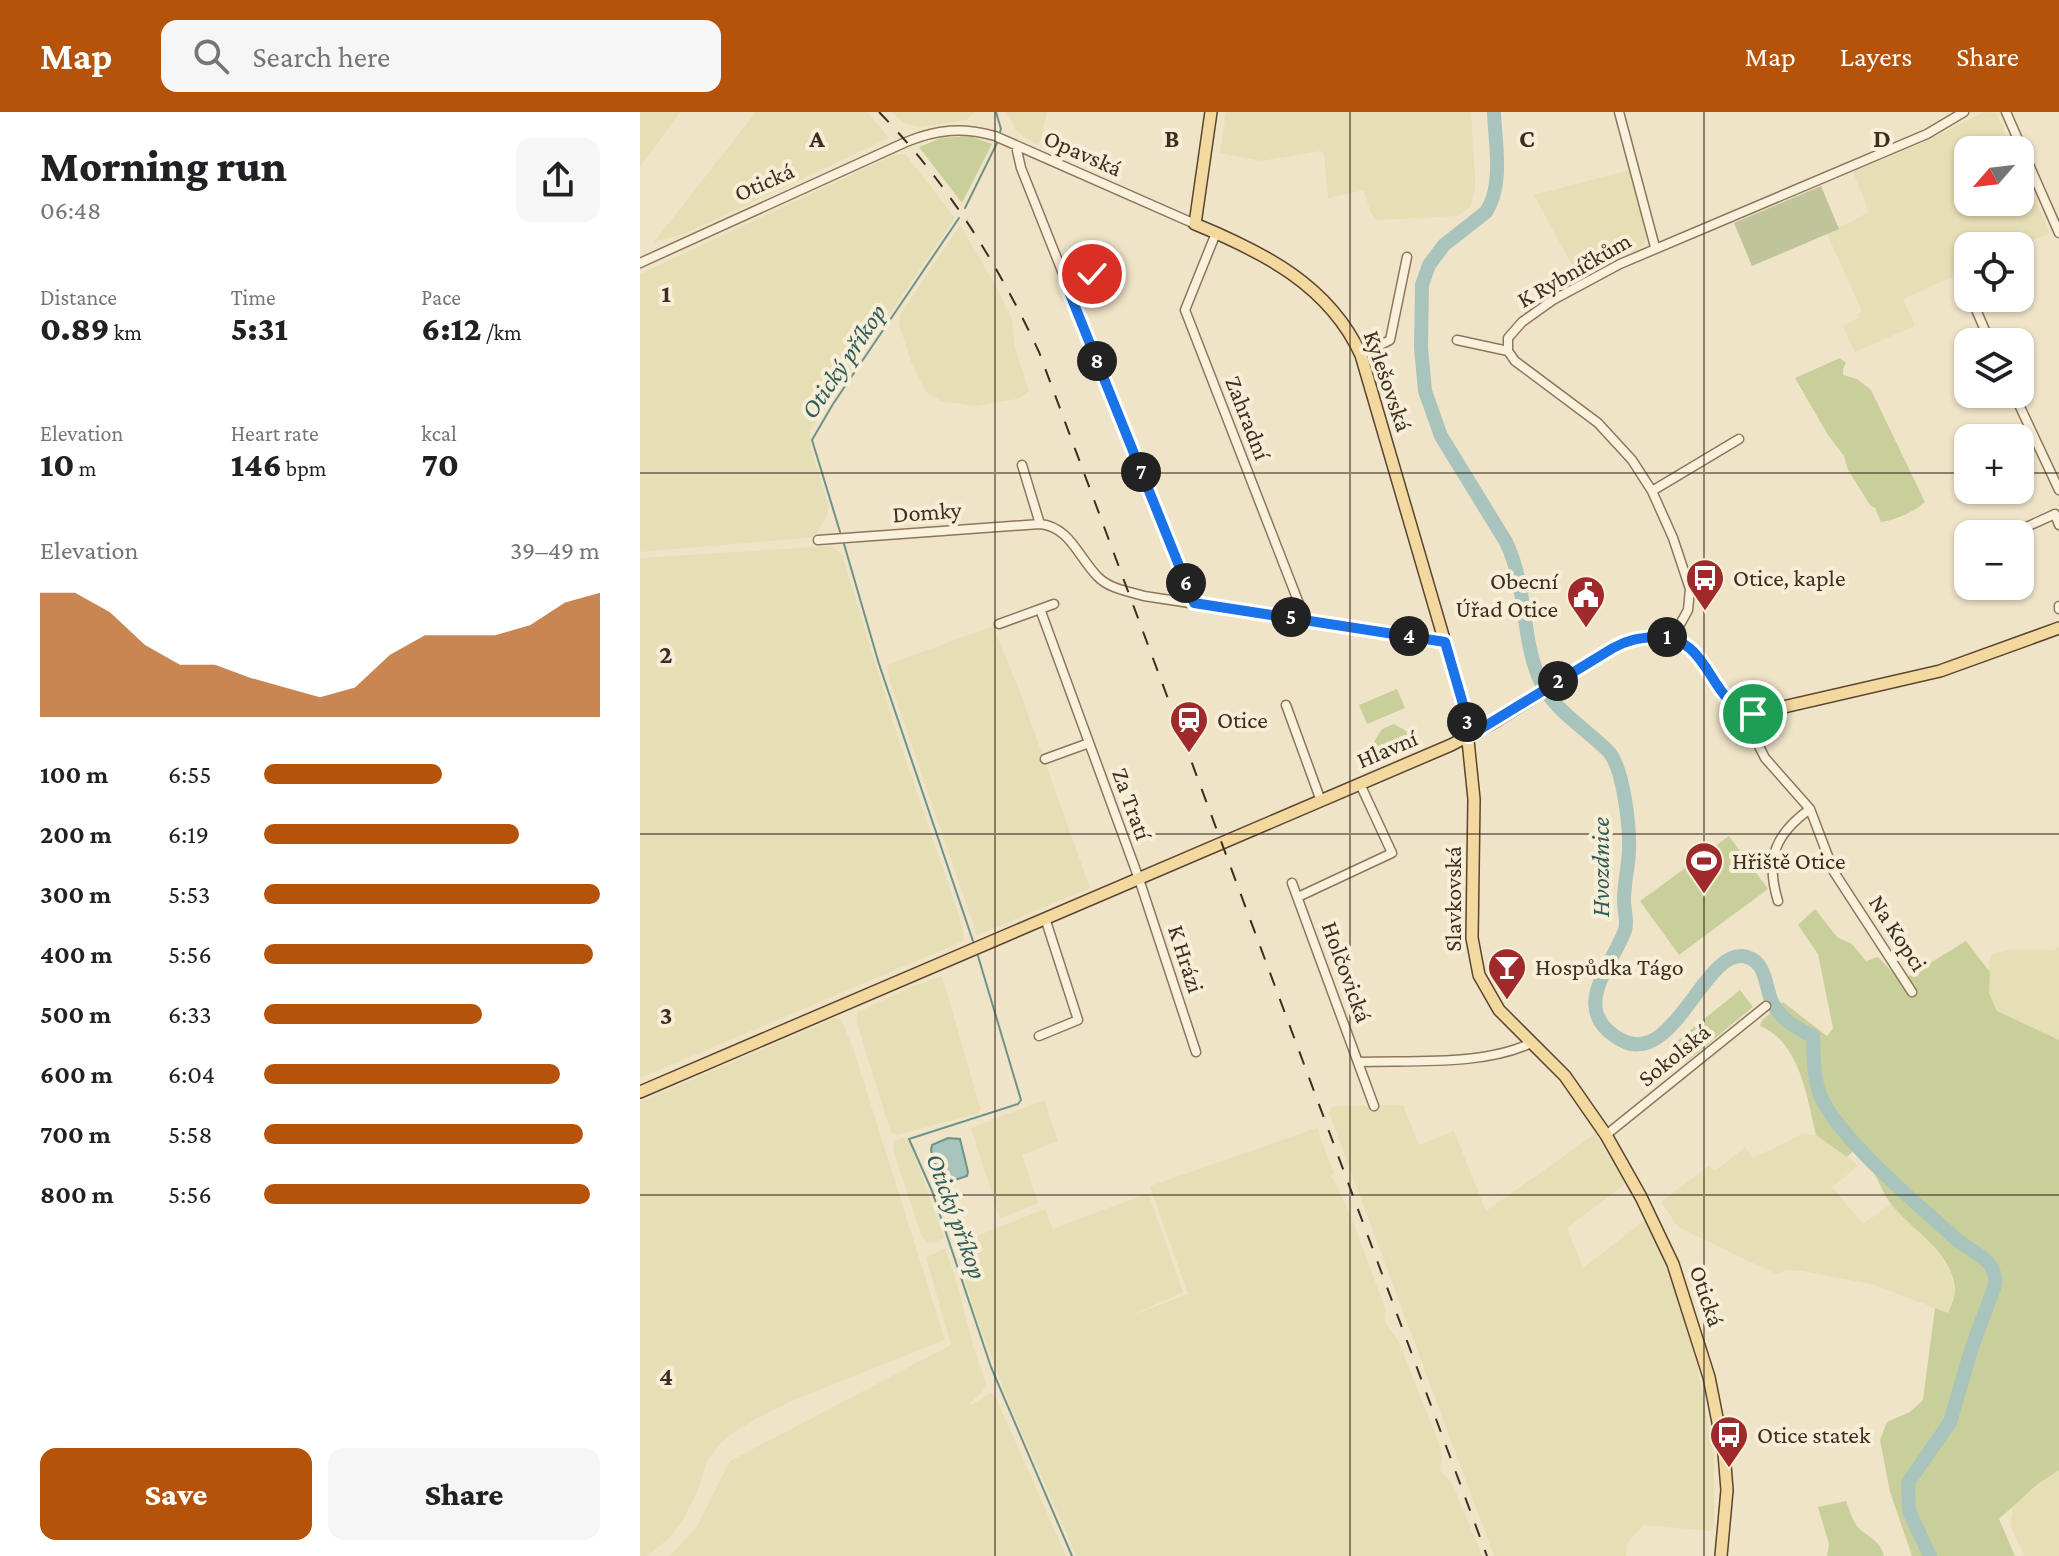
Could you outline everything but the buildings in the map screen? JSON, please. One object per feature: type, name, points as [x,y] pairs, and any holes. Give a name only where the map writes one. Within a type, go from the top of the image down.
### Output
[{"type":"main road","points":[[1195,224],[1211,112]]},
{"type":"main road","name":"Kylešovská","points":[[1195,224],[1273,261],[1304,281],[1341,320],[1361,355],[1465,711],[1469,736]]},
{"type":"main road","points":[[1673,637],[1692,649],[1740,709],[1753,714],[1940,671],[2059,628]]},
{"type":"main road","name":"Hlavní","points":[[640,1092],[1469,736],[1622,643],[1673,637]]},
{"type":"main road","name":"Slavkovská","points":[[1469,736],[1474,799],[1474,957],[1479,975],[1494,1003],[1565,1076]]},
{"type":"main road","name":"Otická","points":[[1565,1076],[1606,1135],[1669,1255],[1705,1363],[1727,1471],[1727,1513],[1721,1556]]},
{"type":"street","name":"K Rybníčkům","points":[[1619,112],[1655,247]]},
{"type":"street","name":"K Rybníčkům","points":[[1508,351],[1511,333],[1538,311],[1586,281],[1655,247],[1927,134],[1964,112]]},
{"type":"street","points":[[2006,112],[2059,233]]},
{"type":"street","name":"Opavská","points":[[906,142],[937,131],[958,129],[1000,138],[1195,224]]},
{"type":"street","name":"Otická","points":[[640,263],[906,142]]},
{"type":"street","points":[[1016,146],[1021,168],[1066,284],[1194,603]]},
{"type":"street","name":"Zahradní","points":[[1216,233],[1185,310],[1305,619]]},
{"type":"street","points":[[1361,355],[1390,340],[1407,257]]},
{"type":"street","points":[[1066,284],[1092,274]]},
{"type":"street","points":[[1457,340],[1508,351],[1527,371],[1598,423],[1632,460],[1652,491],[1673,538],[1690,589],[1688,610],[1673,637]]},
{"type":"street","points":[[2021,408],[2059,490]]},
{"type":"street","points":[[1652,491],[1739,439]]},
{"type":"street","points":[[1022,465],[1040,524],[1063,532],[1098,577],[1109,586],[1144,596],[1445,642]]},
{"type":"street","points":[[2034,524],[2055,514],[2059,525]]},
{"type":"street","name":"Domky","points":[[818,540],[1040,524]]},
{"type":"street","points":[[999,624],[1054,604]]},
{"type":"street","name":"Za Tratí","points":[[1040,609],[1139,879]]},
{"type":"street","points":[[1286,705],[1321,801]]},
{"type":"street","name":"Na Kopci","points":[[1740,709],[1765,758],[1810,809],[1834,872],[1912,992]]},
{"type":"street","name":"Za Tratí","points":[[1045,759],[1089,743]]},
{"type":"street","name":"Holčovická","points":[[1298,897],[1392,853],[1360,784]]},
{"type":"street","points":[[1778,901],[1772,882],[1779,837],[1810,809]]},
{"type":"street","name":"K Hrázi","points":[[1139,879],[1196,1052]]},
{"type":"street","name":"Holčovická","points":[[1292,883],[1374,1106]]},
{"type":"street","points":[[1039,1036],[1078,1020],[1045,918]]},
{"type":"street","name":"Sokolská","points":[[1606,1135],[1766,1006]]},
{"type":"street","points":[[1359,1062],[1439,1060],[1501,1054],[1531,1043]]},
{"type":"shaded area","points":[[640,112],[680,112],[640,167]]},
{"type":"shaded area","points":[[756,112],[867,112],[889,138],[686,233],[653,243]]},
{"type":"shaded area","points":[[891,112],[976,112],[966,120],[920,127],[906,124]]},
{"type":"shaded area","points":[[1006,112],[1047,112],[1040,143],[1035,144],[1016,130]]},
{"type":"shaded area","points":[[1226,112],[1471,112],[1475,191],[1470,207],[1458,216],[1378,220],[1371,214],[1364,190],[1328,198],[1324,154],[1321,151],[1261,161],[1220,153]]},
{"type":"shaded area","points":[[1984,112],[1996,113],[2007,136],[1954,136],[1954,216],[2034,216],[2034,197],[2050,233],[2034,240],[2034,232],[1954,232],[1954,276],[1903,299],[1915,326],[1855,352],[1843,326],[1859,318],[1857,314],[1862,311],[1827,234],[1869,212],[1853,172],[1920,144]]},
{"type":"shaded area","points":[[896,154],[906,155],[955,218],[810,431],[811,450],[828,504],[822,525],[814,537],[640,552],[640,274]]},
{"type":"shaded area","points":[[1630,170],[1646,235],[1644,246],[1578,276],[1534,195]]},
{"type":"shaded area","points":[[960,225],[1012,320],[1015,348],[1029,391],[1017,399],[975,406],[941,401],[926,392],[912,364],[899,324],[900,315]]},
{"type":"shaded area","points":[[830,546],[841,553],[846,567],[964,939],[640,1078],[640,558]]},
{"type":"shaded area","points":[[993,626],[1020,692],[1090,888],[977,935],[889,679],[887,665]]},
{"type":"shaded area","points":[[2059,947],[2059,1040],[1997,1011],[1989,993],[1989,961],[1992,954],[2008,950],[2054,950]]},
{"type":"shaded area","points":[[942,976],[981,1110],[976,1114],[897,1135],[891,1133],[857,1023],[857,1013],[906,989]]},
{"type":"shaded area","points":[[835,1018],[841,1019],[853,1048],[945,1340],[801,1397],[731,1434],[707,1462],[683,1520],[669,1538],[647,1556],[640,1556],[640,1102]]},
{"type":"shaded area","points":[[1044,1100],[1058,1141],[1022,1155],[1038,1203],[1000,1219],[971,1128]]},
{"type":"shaded area","points":[[1403,1105],[1419,1145],[1454,1131],[1486,1211],[1595,1134],[1626,1183],[1567,1228],[1583,1268],[1645,1220],[1656,1242],[1681,1307],[1698,1369],[1714,1456],[1713,1529],[1644,1525],[1627,1543],[1626,1556],[1494,1556],[1329,1113],[1332,1107],[1341,1106]]},
{"type":"shaded area","points":[[1317,1128],[1334,1174],[1330,1177],[1351,1216],[1385,1308],[1385,1323],[1398,1340],[1437,1438],[1442,1457],[1440,1471],[1452,1483],[1482,1556],[1077,1556],[1010,1406],[977,1319],[955,1247],[1045,1209],[1053,1229],[1148,1193],[1183,1292],[1128,1317],[1188,1294],[1150,1186]]},
{"type":"shaded area","points":[[1802,1134],[1816,1135],[1858,1166],[1832,1187],[1863,1224],[1891,1204],[1918,1229],[1941,1257],[1951,1273],[1955,1291],[1948,1313],[1875,1285],[1803,1271],[1787,1270],[1776,1274],[1678,1227],[1661,1202],[1709,1166],[1715,1171],[1745,1147],[1753,1158]]},
{"type":"shaded area","points":[[908,1137],[944,1238],[935,1242],[928,1243],[921,1235],[893,1149],[896,1140]]},
{"type":"shaded area","points":[[945,1249],[986,1383],[983,1391],[969,1404],[991,1393],[997,1400],[1066,1556],[669,1556],[696,1528],[730,1461],[951,1345],[926,1257]]},
{"type":"shaded area","points":[[2059,1470],[2059,1556],[2024,1556],[2010,1524],[2013,1505]]},
{"type":"green space","points":[[970,136],[992,144],[962,203],[919,147],[941,138]]},
{"type":"green space","points":[[1821,186],[1839,229],[1752,266],[1734,223]]},
{"type":"green space","points":[[1840,358],[1846,363],[1843,375],[1857,379],[1871,390],[1925,502],[1898,517],[1881,522],[1795,378]]},
{"type":"green space","points":[[1397,689],[1405,708],[1367,724],[1359,705]]},
{"type":"green space","points":[[1394,724],[1406,731],[1413,748],[1382,761],[1374,742],[1382,729]]},
{"type":"green space","name":"Hřiště Otice","points":[[1729,836],[1768,889],[1679,955],[1640,901]]},
{"type":"green space","points":[[1815,909],[1837,937],[1852,944],[1866,961],[1878,957],[1901,981],[1966,941],[1990,972],[1989,993],[1997,1011],[2059,1040],[2059,1470],[2038,1484],[1999,1519],[2015,1556],[1912,1556],[1890,1492],[1880,1440],[1887,1422],[1910,1412],[1923,1400],[1935,1308],[1948,1313],[1955,1289],[1947,1264],[1892,1205],[1859,1145],[1847,1157],[1816,1135],[1805,1088],[1793,1058],[1774,1034],[1760,1026],[1762,1020],[1783,1002],[1827,1036],[1833,1028],[1818,954],[1798,925]]},
{"type":"green space","points":[[1740,990],[1753,1007],[1686,1062],[1672,1045]]},
{"type":"green space","points":[[1846,1501],[1855,1523],[1876,1542],[1884,1556],[1827,1556],[1829,1544],[1818,1507]]},
{"type":"water","points":[[948,1138],[960,1139],[968,1172],[967,1176],[943,1184],[939,1181],[931,1150],[932,1145]]},
{"type":"waterway","name":"Otický příkop","points":[[996,112],[1001,129],[999,135]]},
{"type":"waterway","name":"Hvozdnice","points":[[1494,112],[1497,177],[1492,201],[1486,212],[1444,245],[1429,265],[1422,285],[1421,348],[1425,391],[1441,436],[1513,558],[1529,645],[1539,678],[1552,700],[1609,752],[1619,772],[1629,842],[1624,894],[1626,927],[1598,988],[1595,1002],[1597,1016],[1605,1028],[1621,1040],[1640,1044],[1658,1037],[1674,1023],[1717,969],[1732,958],[1754,960],[1762,970],[1772,1002],[1780,1014],[1795,1027],[1813,1036],[1818,1090],[1845,1133],[1902,1191],[1992,1268],[1994,1288],[1972,1347],[1950,1422],[1908,1483],[1909,1511],[1930,1556]]},
{"type":"waterway","name":"Otický příkop","points":[[965,208],[998,141]]},
{"type":"waterway","name":"Otický příkop","points":[[841,535],[812,440],[959,218]]},
{"type":"waterway","name":"Otický příkop","points":[[844,544],[879,664],[973,941]]},
{"type":"waterway","name":"Otický příkop","points":[[978,956],[1021,1100],[1018,1104],[909,1139],[932,1191],[991,1367],[1072,1556]]},
{"type":"railway","points":[[879,112],[949,195],[1006,287],[1039,352],[1487,1556]]},
{"type":"place","name":"Otice, kaple","points":[[1705,612]]},
{"type":"place","name":"Obecní Úřad Otice","points":[[1586,629]]},
{"type":"place","name":"Otice","points":[[1189,754]]},
{"type":"place","name":"Hřiště Otice","points":[[1704,895]]},
{"type":"place","name":"Hospůdka Tágo","points":[[1507,1001]]},
{"type":"place","name":"Otice statek","points":[[1729,1469]]},
{"type":"route","points":[[1092,274],[1066,284],[1194,603],[1445,642],[1469,736],[1632,639],[1673,637],[1682,642],[1697,655],[1729,700],[1746,713],[1753,714]]}]
